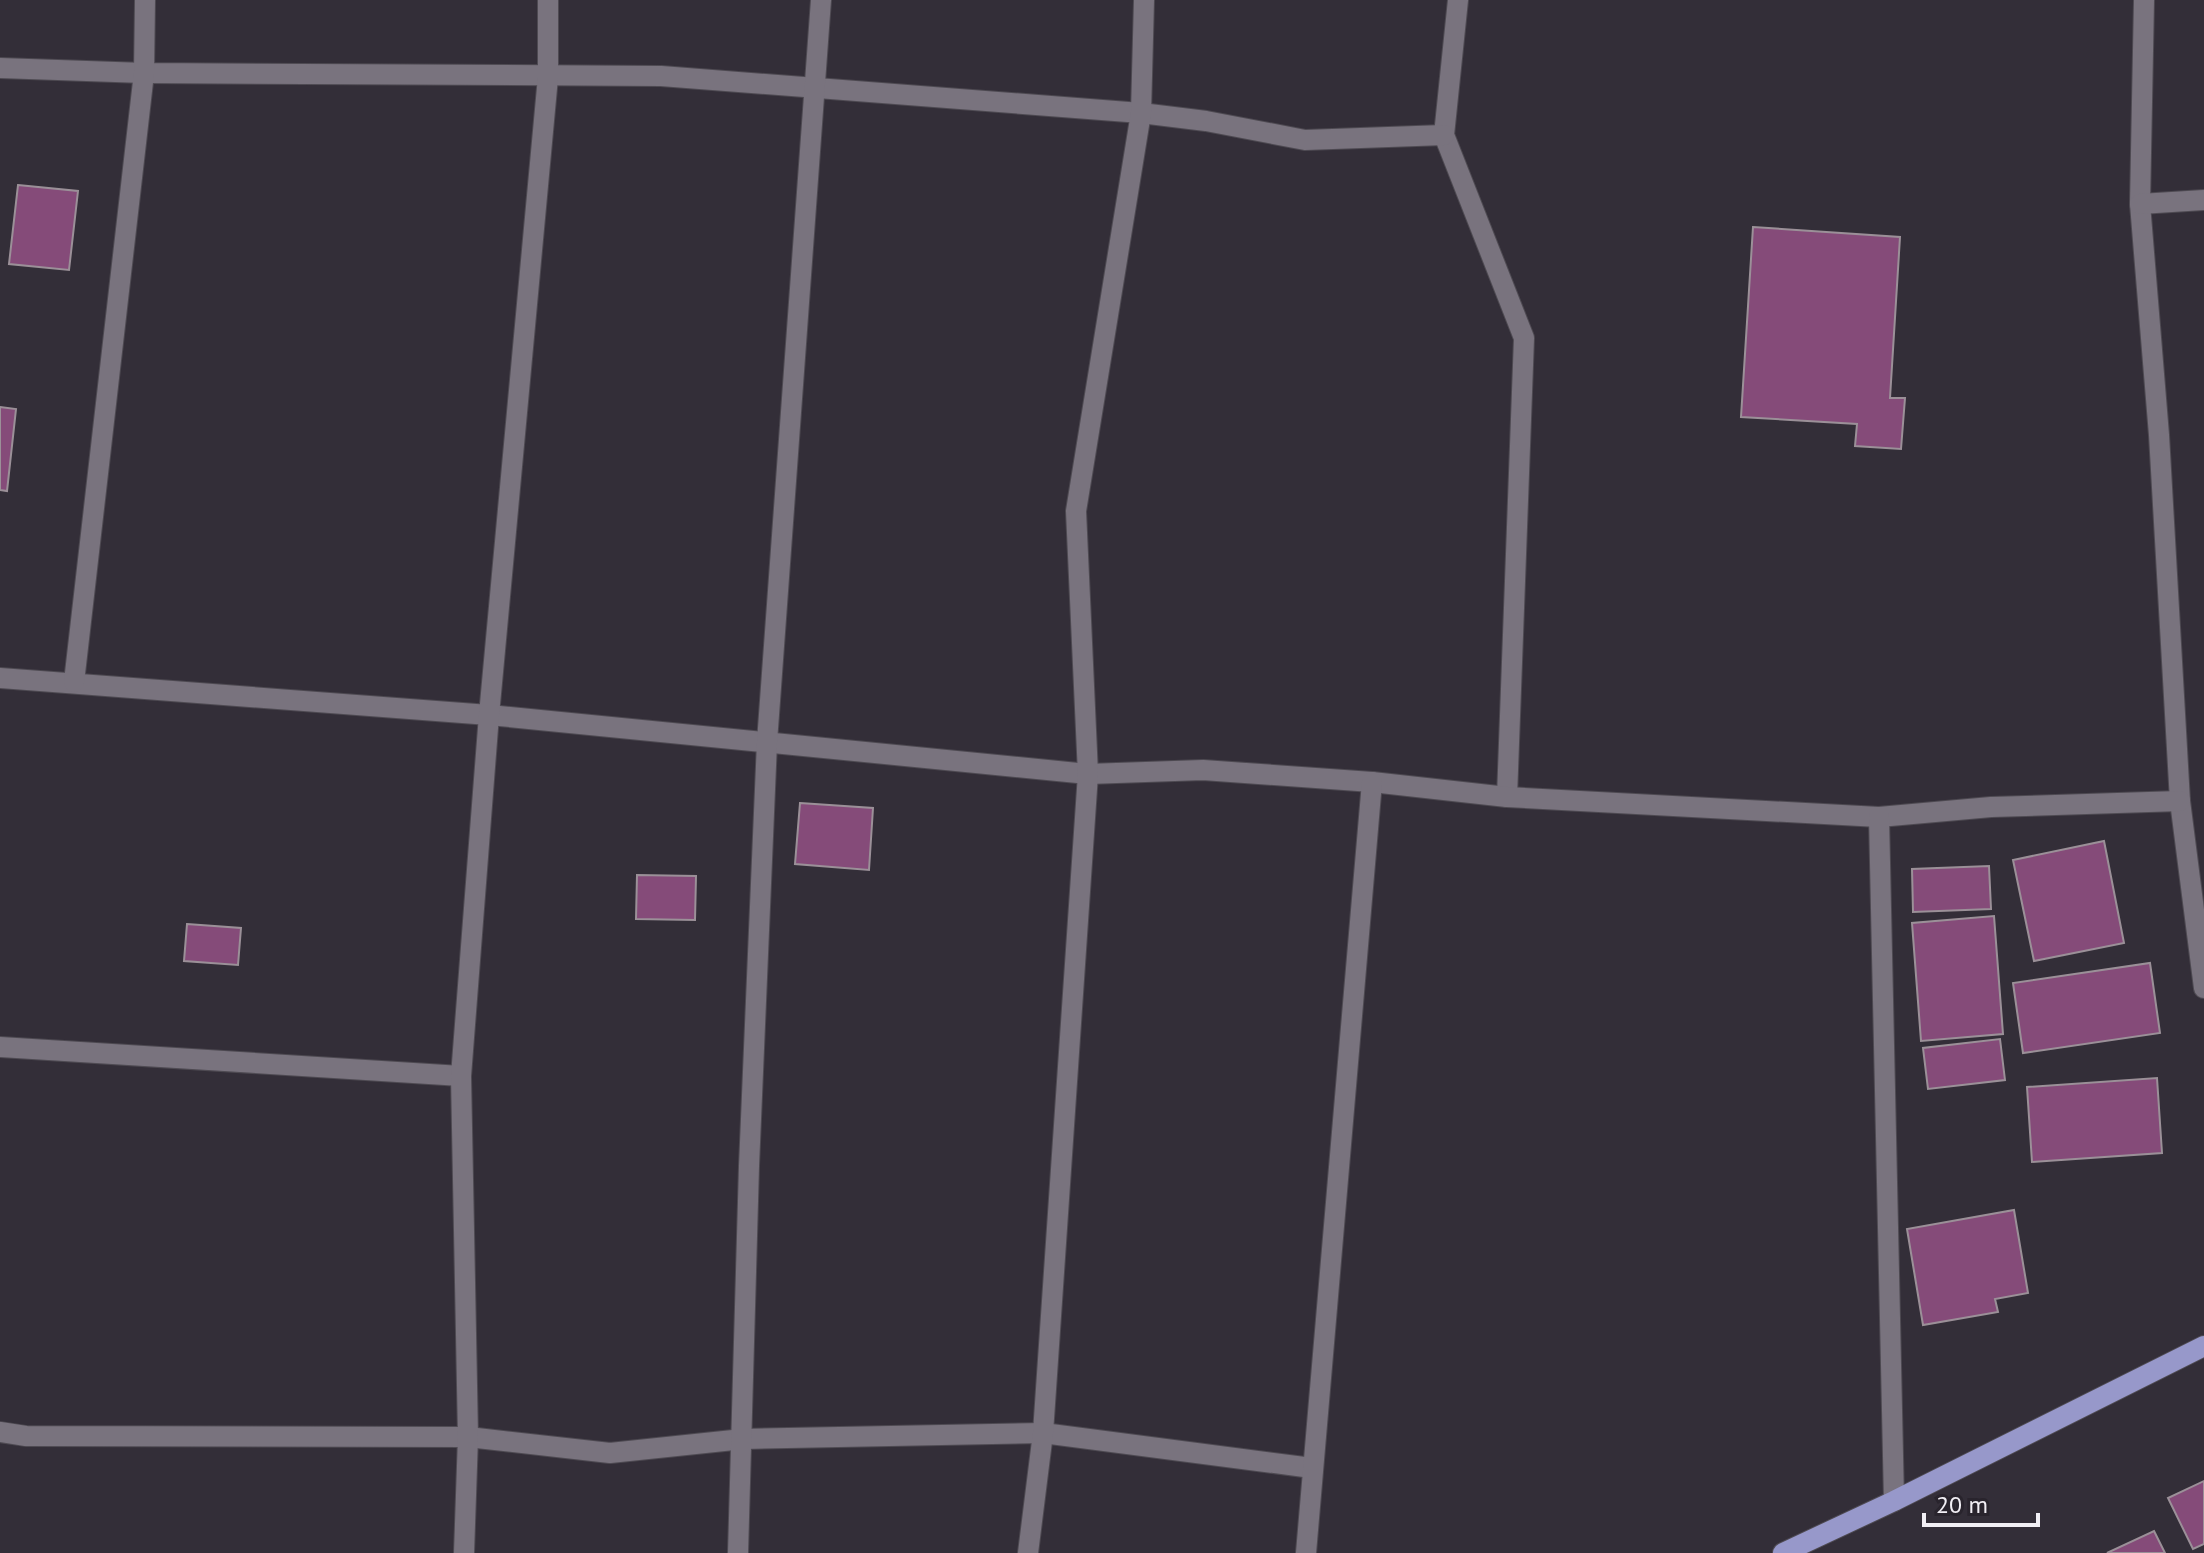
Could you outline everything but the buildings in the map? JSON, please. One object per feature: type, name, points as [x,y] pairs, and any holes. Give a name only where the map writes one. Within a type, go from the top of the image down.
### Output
[{"type":"main road","points":[[1783,1553],[2204,1346]]},
{"type":"street","points":[[74,682],[144,73],[145,0]]},
{"type":"street","points":[[464,1553],[468,1437],[461,1076],[489,715],[548,77],[548,0]]},
{"type":"street","points":[[738,1553],[749,1166],[767,742],[821,0]]},
{"type":"street","points":[[1028,1553],[1043,1433],[1088,774],[1076,511],[1141,113],[1144,0]]},
{"type":"street","points":[[1458,0],[1444,135],[1524,338],[1507,797]]},
{"type":"street","points":[[2144,0],[2140,204],[2159,435],[2180,801],[2204,988]]},
{"type":"street","points":[[0,68],[144,73],[661,76],[1141,113],[1206,121],[1305,140],[1444,135]]},
{"type":"street","points":[[2140,204],[2204,200]]},
{"type":"street","points":[[0,678],[489,715],[1088,774],[1203,770],[1372,782],[1507,797],[1879,817],[1991,807],[2180,801]]},
{"type":"street","points":[[1306,1553],[1372,782]]},
{"type":"street","points":[[1879,817],[1894,1501]]},
{"type":"street","points":[[0,1047],[461,1076]]},
{"type":"street","points":[[0,1432],[26,1436],[468,1437],[610,1453],[743,1439],[1043,1433],[1312,1468]]}]
